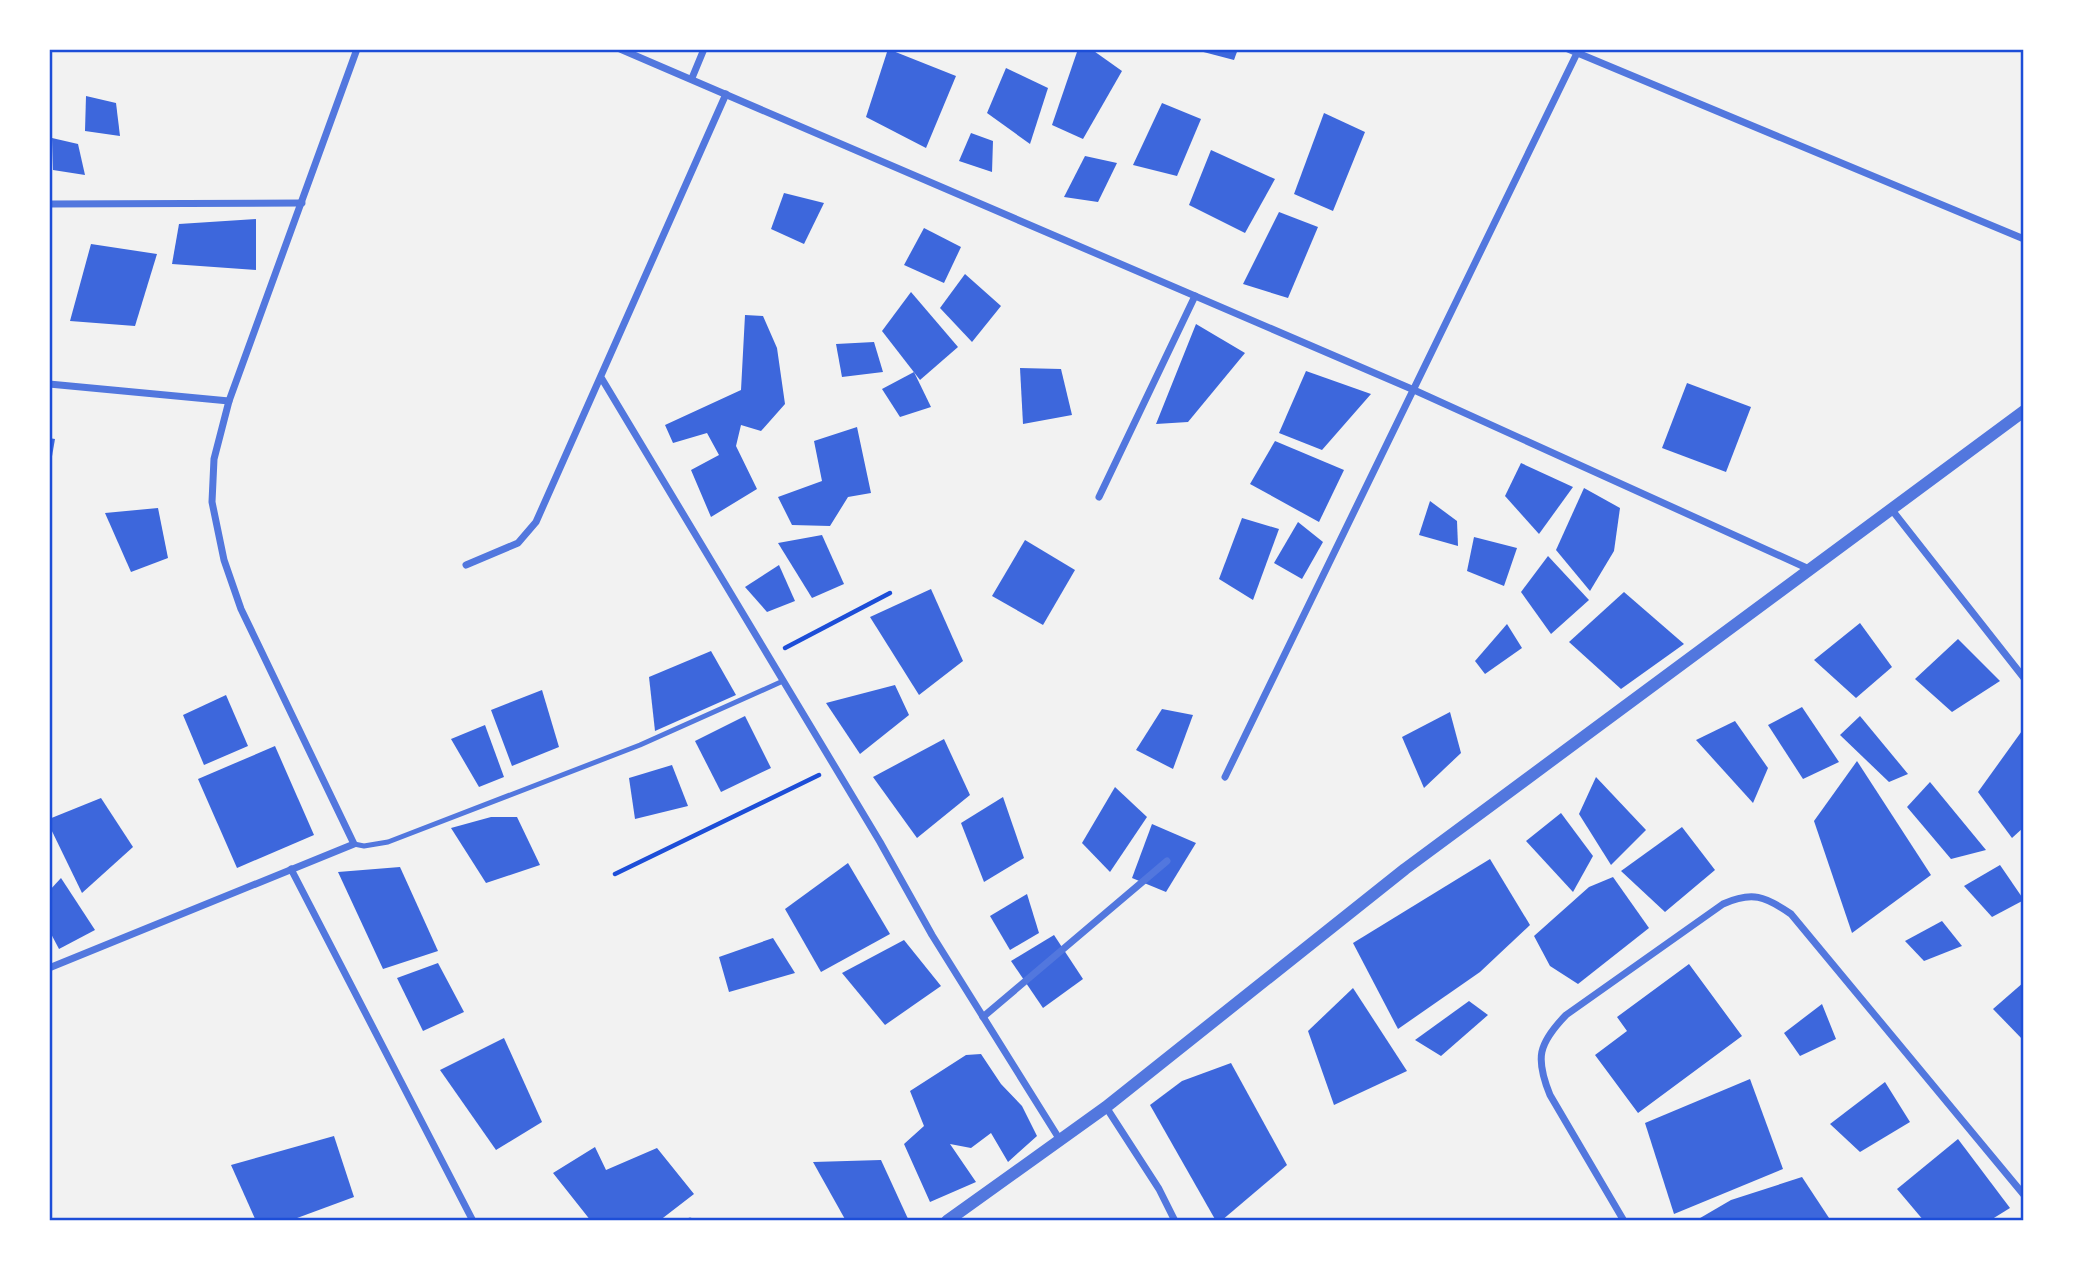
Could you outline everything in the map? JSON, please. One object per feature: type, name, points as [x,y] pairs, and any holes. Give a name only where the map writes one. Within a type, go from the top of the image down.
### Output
[{"type":"street","points":[[49,968],[354,844],[241,609],[223,560],[212,502],[215,459],[229,401],[357,49]]},
{"type":"street","points":[[620,49],[1414,390],[1810,570]]},
{"type":"street","points":[[692,78],[704,49]]},
{"type":"street","points":[[1568,49],[2024,239]]},
{"type":"street","points":[[1225,777],[1578,51]]},
{"type":"street","points":[[466,565],[518,543],[537,522],[726,94]]},
{"type":"street","points":[[49,204],[302,203]]},
{"type":"street","points":[[1099,497],[1195,296]]},
{"type":"street","points":[[602,379],[932,935],[1060,1140]]},
{"type":"street","points":[[49,384],[229,401]]},
{"type":"street","points":[[947,1221],[1106,1107],[1405,869],[2024,411]]},
{"type":"street","points":[[1892,510],[2024,678]]},
{"type":"street","points":[[983,1017],[1167,861]]},
{"type":"street","points":[[291,869],[473,1221]]},
{"type":"street","points":[[1624,1221],[1550,1096],[1542,1074],[1541,1054],[1547,1035],[1566,1016],[1723,904],[1739,897],[1758,896],[1775,902],[1791,914],[2024,1195]]},
{"type":"street","points":[[1106,1107],[1159,1189],[1175,1221]]},
{"type":"lane","points":[[354,844],[364,846],[388,842],[640,745],[783,681]]},
{"type":"path","points":[[769,657],[890,593]]},
{"type":"path","points":[[615,874],[835,768]]},
{"type":"building","points":[[888,49],[956,76],[926,148],[866,117]]},
{"type":"building","points":[[1078,49],[1091,49],[1122,71],[1083,139],[1052,125]]},
{"type":"building","points":[[1192,49],[1238,49],[1234,60]]},
{"type":"building","points":[[1006,68],[1048,88],[1030,144],[987,113]]},
{"type":"building","points":[[86,96],[116,103],[120,136],[85,131]]},
{"type":"building","points":[[1162,103],[1201,119],[1177,176],[1133,165]]},
{"type":"building","points":[[1324,113],[1365,132],[1333,211],[1294,194]]},
{"type":"building","points":[[971,133],[993,141],[992,172],[959,161]]},
{"type":"building","points":[[52,138],[78,144],[85,175],[53,170]]},
{"type":"building","points":[[1211,150],[1275,179],[1245,233],[1189,205]]},
{"type":"building","points":[[1085,156],[1117,163],[1098,202],[1064,197]]},
{"type":"building","points":[[784,193],[824,203],[804,244],[771,229]]},
{"type":"building","points":[[1279,212],[1318,227],[1288,298],[1243,284]]},
{"type":"building","points":[[256,219],[256,270],[172,264],[179,224]]},
{"type":"building","points":[[924,228],[961,247],[944,283],[904,265]]},
{"type":"building","points":[[91,244],[157,254],[135,326],[70,321]]},
{"type":"building","points":[[965,274],[1001,306],[972,342],[940,308]]},
{"type":"building","points":[[911,292],[958,347],[920,380],[882,331]]},
{"type":"building","points":[[745,315],[763,316],[777,348],[785,404],[761,431],[741,425],[736,446],[757,489],[711,517],[691,470],[719,455],[707,433],[673,443],[665,425],[741,390]]},
{"type":"building","points":[[1196,324],[1245,353],[1188,422],[1156,424]]},
{"type":"building","points":[[874,342],[883,372],[842,377],[836,344]]},
{"type":"building","points":[[1020,368],[1061,369],[1072,415],[1023,424]]},
{"type":"building","points":[[1306,371],[1371,394],[1322,450],[1279,433]]},
{"type":"building","points":[[914,372],[931,407],[900,417],[882,389]]},
{"type":"building","points":[[1687,383],[1751,407],[1726,472],[1662,448]]},
{"type":"building","points":[[857,427],[871,493],[848,497],[830,526],[792,525],[778,497],[822,481],[814,441]]},
{"type":"building","points":[[49,438],[55,439],[50,468],[49,468]]},
{"type":"building","points":[[1275,441],[1344,470],[1319,522],[1250,484]]},
{"type":"building","points":[[1521,463],[1573,487],[1539,534],[1505,496]]},
{"type":"building","points":[[1584,488],[1620,508],[1614,551],[1590,591],[1556,550]]},
{"type":"building","points":[[1430,501],[1457,521],[1458,546],[1419,535]]},
{"type":"building","points":[[158,508],[168,558],[131,572],[105,513]]},
{"type":"building","points":[[1242,518],[1279,529],[1253,600],[1219,579]]},
{"type":"building","points":[[1298,522],[1323,542],[1302,579],[1274,563]]},
{"type":"building","points":[[822,535],[844,584],[812,598],[778,543]]},
{"type":"building","points":[[1474,537],[1517,548],[1504,586],[1467,571]]},
{"type":"building","points":[[1025,540],[1075,570],[1043,625],[992,596]]},
{"type":"building","points":[[1548,556],[1589,600],[1551,634],[1521,592]]},
{"type":"building","points":[[779,565],[795,601],[767,612],[745,587]]},
{"type":"building","points":[[931,589],[963,661],[919,695],[870,617]]},
{"type":"building","points":[[1624,592],[1684,644],[1621,689],[1569,642]]},
{"type":"building","points":[[1860,623],[1892,667],[1856,698],[1814,660]]},
{"type":"building","points":[[1507,624],[1522,648],[1485,674],[1475,661]]},
{"type":"building","points":[[1958,639],[2000,681],[1952,712],[1915,679]]},
{"type":"building","points":[[711,651],[736,695],[655,731],[649,677]]},
{"type":"building","points":[[895,685],[909,715],[860,754],[826,703]]},
{"type":"building","points":[[542,690],[559,747],[512,766],[491,710]]},
{"type":"building","points":[[226,695],[248,746],[204,765],[183,715]]},
{"type":"building","points":[[1802,707],[1839,762],[1803,779],[1768,725]]},
{"type":"building","points":[[1162,709],[1193,715],[1173,769],[1136,750]]},
{"type":"building","points":[[1450,712],[1461,753],[1424,788],[1402,737]]},
{"type":"building","points":[[745,716],[771,768],[721,792],[695,741]]},
{"type":"building","points":[[1860,716],[1908,774],[1889,782],[1840,735]]},
{"type":"building","points":[[1735,721],[1768,768],[1753,803],[1696,740]]},
{"type":"building","points":[[485,725],[504,777],[479,787],[451,739]]},
{"type":"building","points":[[2024,728],[2024,827],[2012,838],[1978,792]]},
{"type":"building","points":[[944,739],[970,795],[917,838],[873,777]]},
{"type":"building","points":[[275,746],[314,835],[237,868],[198,779]]},
{"type":"building","points":[[1857,761],[1931,875],[1852,933],[1814,821]]},
{"type":"building","points":[[672,765],[688,806],[635,819],[629,778]]},
{"type":"building","points":[[1596,777],[1646,830],[1611,865],[1579,814]]},
{"type":"building","points":[[1930,782],[1986,850],[1951,859],[1907,807]]},
{"type":"building","points":[[1115,787],[1147,817],[1110,872],[1082,843]]},
{"type":"building","points":[[1003,797],[1024,858],[984,882],[961,823]]},
{"type":"building","points":[[101,798],[133,847],[82,893],[49,825],[49,819]]},
{"type":"building","points":[[1561,813],[1593,856],[1573,892],[1526,841]]},
{"type":"building","points":[[491,817],[517,817],[540,865],[486,883],[451,828]]},
{"type":"building","points":[[1152,824],[1196,843],[1166,892],[1132,878]]},
{"type":"building","points":[[1682,827],[1715,870],[1665,912],[1621,871]]},
{"type":"building","points":[[1490,859],[1530,925],[1480,972],[1398,1029],[1353,943]]},
{"type":"building","points":[[848,863],[890,934],[821,972],[785,909]]},
{"type":"building","points":[[2000,865],[2024,900],[1992,917],[1964,886]]},
{"type":"building","points":[[400,867],[438,951],[383,969],[338,872]]},
{"type":"building","points":[[1613,877],[1649,928],[1578,984],[1550,966],[1534,936],[1589,887]]},
{"type":"building","points":[[61,878],[95,930],[59,949],[49,930],[49,891]]},
{"type":"building","points":[[1027,894],[1039,933],[1010,950],[990,916]]},
{"type":"building","points":[[1942,921],[1962,946],[1924,961],[1905,941]]},
{"type":"building","points":[[1054,935],[1083,979],[1043,1008],[1011,961]]},
{"type":"building","points":[[773,938],[795,973],[729,992],[719,957]]},
{"type":"building","points":[[904,940],[941,986],[885,1025],[842,973]]},
{"type":"building","points":[[438,963],[464,1012],[423,1031],[397,978]]},
{"type":"building","points":[[1689,964],[1742,1036],[1638,1113],[1595,1055],[1627,1031],[1617,1017]]},
{"type":"building","points":[[2024,982],[2024,1041],[1993,1009]]},
{"type":"building","points":[[1353,988],[1407,1071],[1334,1105],[1308,1031]]},
{"type":"building","points":[[1469,1001],[1488,1015],[1441,1056],[1415,1040]]},
{"type":"building","points":[[1822,1004],[1836,1039],[1800,1056],[1784,1033]]},
{"type":"building","points":[[504,1038],[542,1122],[496,1150],[440,1070]]},
{"type":"building","points":[[981,1054],[1001,1084],[1022,1106],[1037,1136],[1008,1162],[991,1133],[971,1148],[950,1144],[976,1182],[930,1202],[904,1144],[924,1126],[910,1091],[966,1055]]},
{"type":"building","points":[[1231,1063],[1287,1165],[1221,1221],[1216,1221],[1150,1105],[1182,1081]]},
{"type":"building","points":[[1750,1079],[1783,1169],[1674,1214],[1645,1123]]},
{"type":"building","points":[[1885,1082],[1910,1122],[1860,1152],[1830,1124]]},
{"type":"building","points":[[334,1136],[354,1197],[289,1221],[256,1221],[231,1165]]},
{"type":"building","points":[[1958,1139],[2010,1208],[1989,1221],[1924,1221],[1897,1189]]},
{"type":"building","points":[[595,1147],[606,1170],[657,1148],[694,1194],[659,1221],[591,1221],[553,1173]]},
{"type":"building","points":[[881,1160],[909,1221],[846,1221],[813,1162]]},
{"type":"building","points":[[1802,1177],[1831,1221],[1695,1221],[1731,1200]]}]
